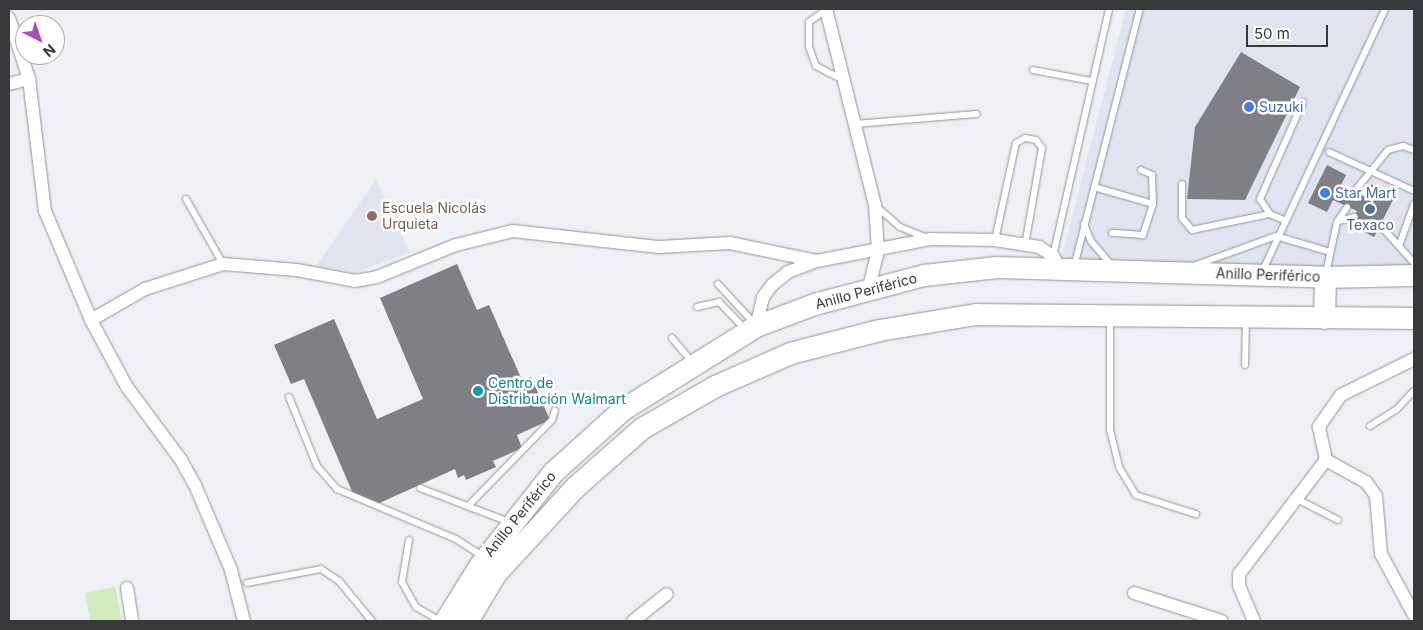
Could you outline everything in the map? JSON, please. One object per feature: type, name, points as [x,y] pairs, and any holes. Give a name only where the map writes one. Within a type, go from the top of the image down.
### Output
[{"type":"highway","name":"Anillo Periférico","points":[[445,621],[485,558],[553,472],[623,409],[752,329],[869,288],[969,270],[1062,264],[1116,270],[1325,277],[1414,275]]},
{"type":"highway","points":[[1324,318],[1325,277]]},
{"type":"highway","name":"Anillo Periférico","points":[[467,621],[495,574],[575,487],[642,428],[715,386],[790,353],[878,330],[976,314],[1414,318]]},
{"type":"street","points":[[826,9],[842,79],[876,205],[878,251],[869,288]]},
{"type":"street","points":[[9,18],[29,79],[45,211],[91,320],[127,387],[181,460],[195,486],[230,570],[244,621]]},
{"type":"street","points":[[9,84],[29,79]]},
{"type":"street","points":[[91,320],[145,289],[223,264],[288,269],[355,281],[377,277],[456,245],[513,231],[659,248],[730,243],[817,261]]},
{"type":"street","points":[[752,329],[763,297],[772,285],[788,272],[817,261],[878,251],[930,239],[995,240],[1025,245],[1062,264]]},
{"type":"street","points":[[1254,621],[1239,586],[1239,574],[1326,460],[1319,427],[1333,403],[1350,390],[1414,359]]},
{"type":"street","points":[[1326,460],[1366,482],[1376,496],[1381,554],[1413,610]]},
{"type":"street","points":[[127,588],[132,621]]},
{"type":"street","points":[[1134,593],[1222,621]]},
{"type":"street","points":[[633,621],[667,594]]},
{"type":"lane","points":[[826,9],[809,22],[809,47],[816,66],[842,79]]},
{"type":"lane","points":[[1062,264],[1092,81],[1109,9]]},
{"type":"lane","points":[[1062,264],[1084,224],[1140,9]]},
{"type":"lane","points":[[1261,275],[1276,236],[1385,9]]},
{"type":"lane","points":[[1033,70],[1092,81]]},
{"type":"lane","points":[[1270,214],[1261,194],[1303,102]]},
{"type":"lane","points":[[854,124],[977,114]]},
{"type":"lane","points":[[995,240],[1016,143],[1025,138],[1036,140],[1042,148],[1025,245]]},
{"type":"lane","points":[[1354,192],[1388,150],[1403,146],[1414,150]]},
{"type":"lane","points":[[1329,152],[1414,191]]},
{"type":"lane","points":[[1112,233],[1143,235],[1153,204],[1152,175],[1141,170]]},
{"type":"lane","points":[[1182,184],[1182,218],[1192,230],[1270,214],[1284,220]]},
{"type":"lane","points":[[1094,187],[1153,204]]},
{"type":"lane","points":[[186,199],[223,264]]},
{"type":"lane","points":[[1399,246],[1414,204]]},
{"type":"lane","points":[[876,205],[900,227],[930,239]]},
{"type":"lane","points":[[1325,277],[1337,222],[1347,207]]},
{"type":"lane","points":[[1337,222],[1354,217]]},
{"type":"lane","points":[[1084,224],[1091,241],[1116,270]]},
{"type":"lane","points":[[1380,225],[1414,263]]},
{"type":"lane","points":[[1178,272],[1276,236],[1330,252]]},
{"type":"lane","points":[[718,284],[752,329]]},
{"type":"lane","points":[[697,307],[719,302],[752,329]]},
{"type":"lane","points":[[1110,315],[1110,430],[1119,467],[1136,495],[1196,514]]},
{"type":"lane","points":[[1245,365],[1246,317]]},
{"type":"lane","points":[[672,338],[694,364]]},
{"type":"lane","points":[[1370,426],[1396,410],[1414,391]]},
{"type":"lane","points":[[288,397],[317,466],[337,489],[456,539],[485,558]]},
{"type":"lane","points":[[468,506],[552,420],[555,410]]},
{"type":"lane","points":[[420,488],[513,523]]},
{"type":"lane","points":[[1297,499],[1338,520]]},
{"type":"lane","points":[[409,540],[402,582],[416,607],[440,621]]},
{"type":"lane","points":[[247,582],[321,569],[339,581],[372,621]]},
{"type":"shaded area","points":[[1126,9],[1414,9],[1414,275],[1059,267]]},
{"type":"shaded area","name":"Escuela Nicolás Urquieta","points":[[376,180],[410,253],[354,273],[316,266]]},
{"type":"green space","points":[[115,587],[122,621],[90,621],[85,593]]},
{"type":"building","name":"Suzuki","points":[[1241,52],[1300,87],[1245,200],[1187,199],[1195,127]]},
{"type":"building","name":"Texaco","points":[[1327,165],[1346,175],[1341,185],[1365,197],[1371,184],[1395,196],[1374,237],[1350,225],[1357,211],[1333,200],[1327,212],[1308,203]]},
{"type":"building","name":"Centro de Distribución Walmart","points":[[457,264],[477,310],[489,305],[522,380],[531,377],[550,420],[517,435],[522,448],[493,461],[496,467],[466,480],[464,475],[458,478],[455,469],[375,505],[354,496],[304,379],[291,384],[274,345],[334,319],[377,419],[423,399],[380,298]]},
{"type":"place","name":"Suzuki","points":[[1249,107]]},
{"type":"place","name":"Star Mart","points":[[1325,193]]},
{"type":"place","name":"Texaco","points":[[1370,209]]},
{"type":"place","name":"Escuela Nicolás Urquieta","points":[[372,216]]},
{"type":"place","name":"Centro de Distribución Walmart","points":[[478,391]]}]
